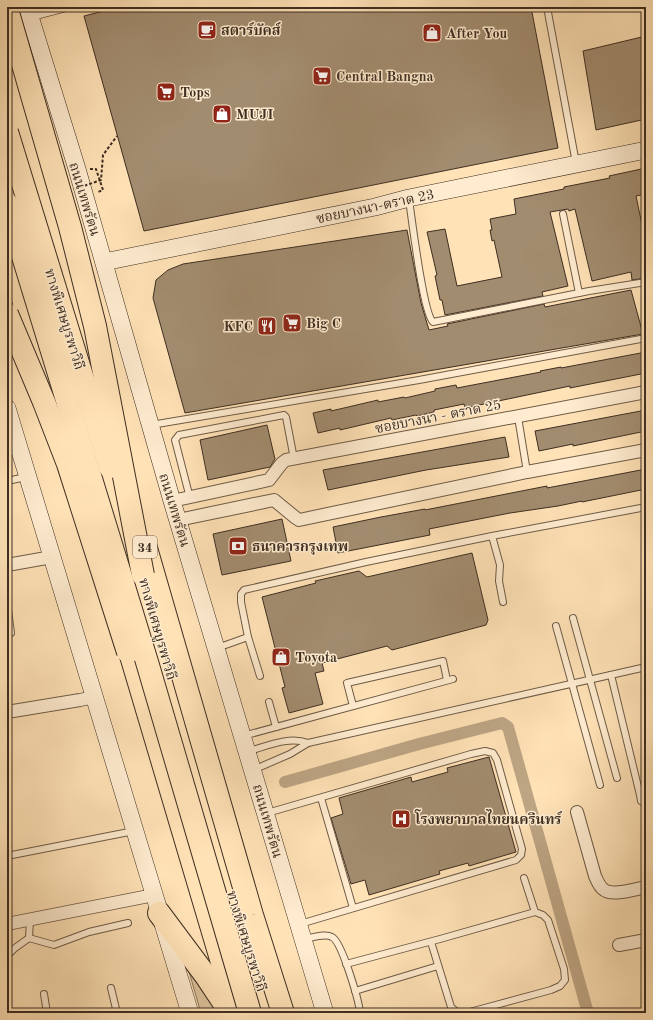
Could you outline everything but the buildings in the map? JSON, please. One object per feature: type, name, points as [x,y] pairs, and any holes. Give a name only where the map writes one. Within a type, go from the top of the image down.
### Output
[{"type":"highway","points":[[7,9],[70,227],[85,285],[100,348],[143,575]]},
{"type":"highway","name":"34","points":[[7,81],[97,381],[252,915],[282,1013]]},
{"type":"highway","name":"ทางพิเศษบูรพาวิถี","points":[[7,132],[143,575],[238,913],[268,1013]]},
{"type":"highway","name":"ทางพิเศษบูรพาวิถี","points":[[7,204],[147,662],[250,1013]]},
{"type":"highway","points":[[7,247],[134,665],[237,1013]]},
{"type":"highway","points":[[7,314],[68,464],[95,546],[133,666],[237,1013]]},
{"type":"highway","points":[[156,904],[230,1013]]},
{"type":"main road","name":"ถนนเทพรัตน","points":[[29,12],[104,262],[172,500],[325,1013]]},
{"type":"main road","name":"ซอยบางนา-ตราด 23","points":[[104,262],[368,209],[409,198],[646,150]]},
{"type":"main road","points":[[7,408],[190,1013]]},
{"type":"street","name":"ซอยบางนา - ตราด 25","points":[[172,500],[190,498],[269,480],[284,461],[646,392]]},
{"type":"street","points":[[178,520],[274,500],[299,520],[527,472],[646,450]]},
{"type":"street","points":[[246,486],[250,506]]},
{"type":"street","points":[[7,565],[52,557]]},
{"type":"street","points":[[7,712],[95,697]]},
{"type":"street","points":[[577,812],[595,876],[598,884],[603,890],[611,893],[646,887]]},
{"type":"street","points":[[7,924],[156,904]]},
{"type":"street","points":[[619,945],[646,940]]},
{"type":"lane","points":[[29,12],[70,7]]},
{"type":"lane","points":[[547,7],[576,165]]},
{"type":"lane","points":[[409,198],[422,286],[429,315],[433,322],[579,293],[646,282]]},
{"type":"lane","points":[[563,214],[579,293]]},
{"type":"lane","points":[[150,425],[419,380],[646,338]]},
{"type":"lane","points":[[190,498],[175,440],[179,435],[284,416],[286,417],[294,459]]},
{"type":"lane","points":[[518,417],[527,472]]},
{"type":"lane","points":[[7,481],[28,477]]},
{"type":"lane","points":[[260,676],[248,637],[241,602],[241,594],[244,590],[343,567],[492,536],[646,507]]},
{"type":"lane","points":[[492,536],[500,565],[499,581],[503,602]]},
{"type":"lane","points":[[7,603],[12,633]]},
{"type":"lane","points":[[573,618],[617,778]]},
{"type":"lane","points":[[556,626],[600,784]]},
{"type":"lane","points":[[216,648],[248,637]]},
{"type":"lane","points":[[245,743],[276,727],[450,680],[443,661],[347,683],[353,706]]},
{"type":"lane","points":[[253,770],[290,754],[308,743],[646,667]]},
{"type":"lane","points":[[611,675],[641,801],[646,803]]},
{"type":"lane","points":[[269,702],[276,727]]},
{"type":"lane","points":[[245,743],[302,741],[308,743]]},
{"type":"lane","points":[[266,814],[471,754],[485,751],[494,753],[497,760],[522,848],[522,856],[516,860],[353,908],[300,932]]},
{"type":"lane","points":[[321,798],[353,908]]},
{"type":"lane","points":[[7,856],[134,831]]},
{"type":"lane","points":[[524,878],[535,912]]},
{"type":"lane","points":[[346,964],[535,912],[544,915],[548,920],[564,968],[565,980],[560,986],[551,990],[464,1013],[457,1012],[451,1007],[430,942]]},
{"type":"lane","points":[[30,920],[30,938]]},
{"type":"lane","points":[[7,956],[15,948],[30,938],[54,945],[89,932],[128,923]]},
{"type":"lane","points":[[300,932],[333,937],[338,944],[346,964],[360,1013]]},
{"type":"lane","points":[[354,991],[438,966]]},
{"type":"lane","points":[[111,988],[117,1013]]},
{"type":"lane","points":[[44,994],[47,1013]]},
{"type":"path","points":[[96,169],[103,190],[97,192],[94,183],[102,180],[103,155],[117,136]]},
{"type":"shaded area","points":[[185,958],[226,1013],[201,1013]]},
{"type":"waterway","points":[[285,782],[419,744],[502,723],[508,727],[588,1013]]},
{"type":"place","name":"สตาร์บัคส์","points":[[207,30]]},
{"type":"place","name":"After You","points":[[432,33]]},
{"type":"place","name":"Central Bangna","points":[[322,76]]},
{"type":"place","name":"Tops","points":[[166,92]]},
{"type":"place","name":"MUJI","points":[[222,114]]},
{"type":"place","name":"Big C","points":[[292,323]]},
{"type":"place","name":"KFC","points":[[267,326]]},
{"type":"place","name":"ธนาคารกรุงเทพ","points":[[238,546]]},
{"type":"place","name":"Toyota","points":[[281,657]]},
{"type":"place","name":"โรงพยาบาลไทยนครินทร์","points":[[401,819]]}]
